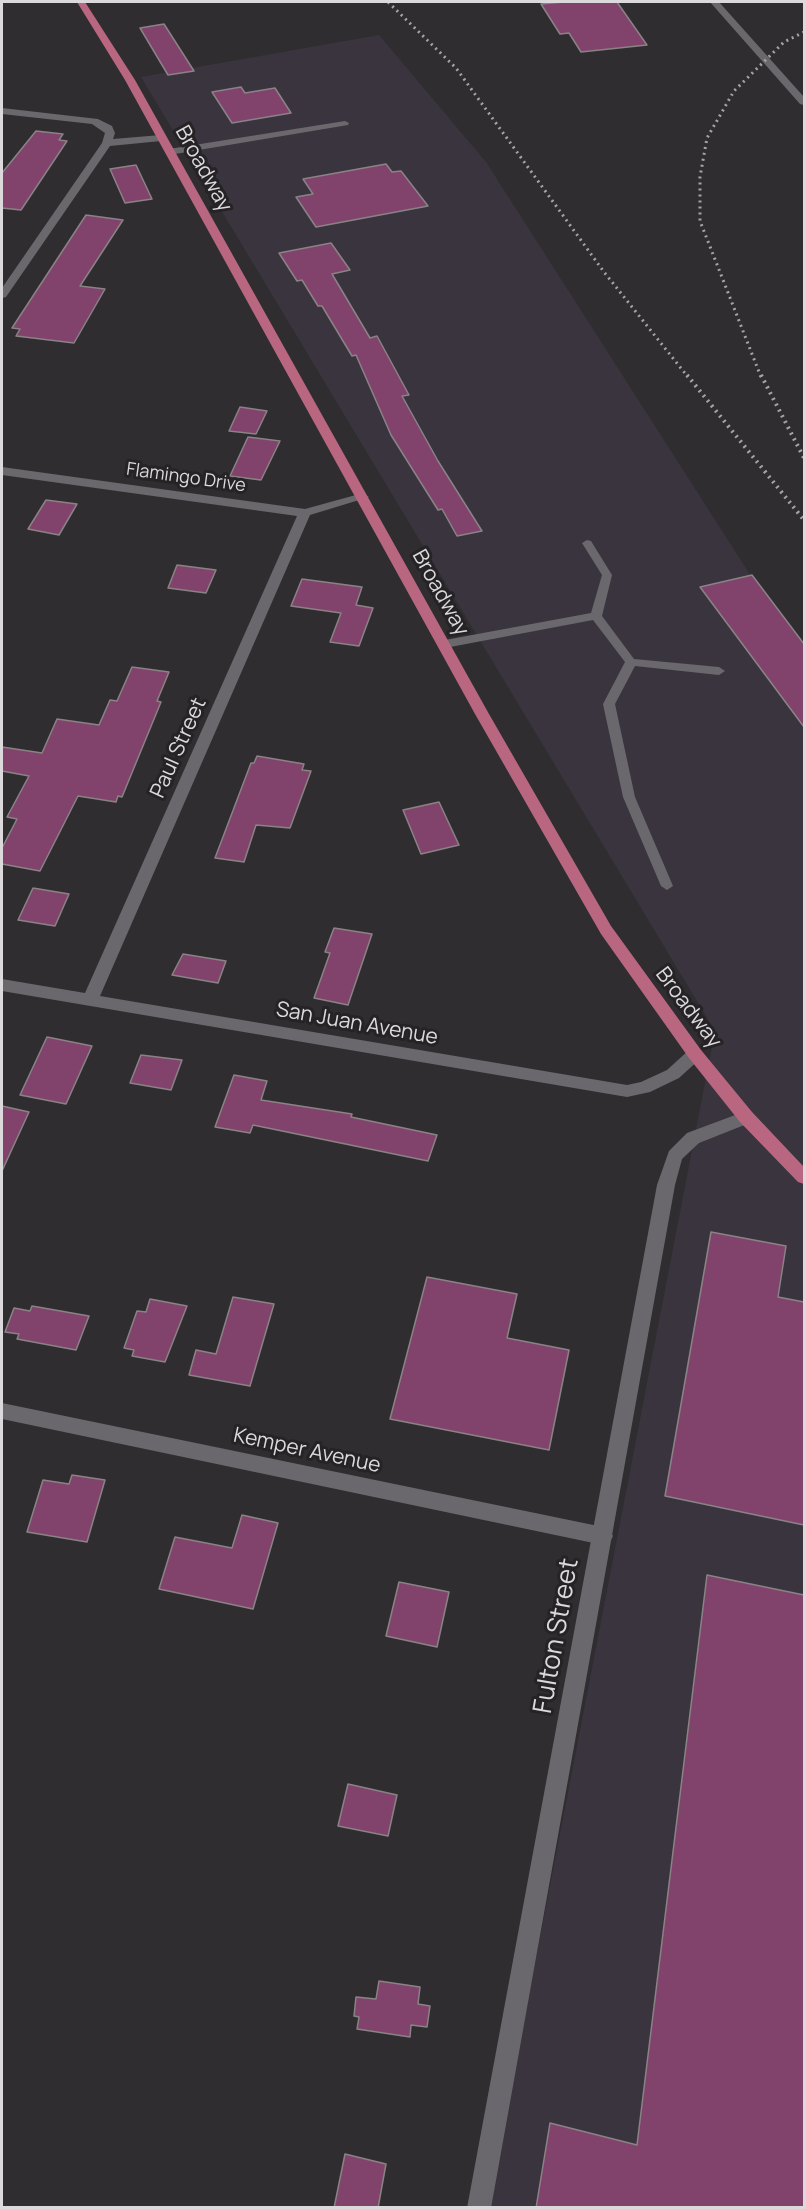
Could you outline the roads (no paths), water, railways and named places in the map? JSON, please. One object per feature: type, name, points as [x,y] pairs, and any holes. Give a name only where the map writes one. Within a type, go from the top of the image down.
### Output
[{"type":"main road","name":"Broadway","points":[[81,2],[130,80],[606,930],[695,1054],[746,1117],[804,1177]]},
{"type":"street","points":[[714,2],[804,102]]},
{"type":"street","points":[[2,111],[94,121],[108,128],[107,142],[2,295]]},
{"type":"street","points":[[107,142],[161,138]]},
{"type":"street","name":"Flamingo Drive","points":[[2,471],[305,513],[363,497]]},
{"type":"street","name":"Paul Street","points":[[90,1000],[305,513]]},
{"type":"street","name":"San Juan Avenue","points":[[2,985],[627,1091],[644,1088],[673,1074],[695,1054]]},
{"type":"street","name":"Fulton Street","points":[[479,2208],[666,1185],[675,1156],[693,1138],[746,1117]]},
{"type":"street","name":"Kemper Avenue","points":[[2,1411],[603,1536]]},
{"type":"lane","points":[[169,152],[345,123]]},
{"type":"lane","points":[[587,543],[607,575],[596,616]]},
{"type":"lane","points":[[445,644],[596,616]]},
{"type":"lane","points":[[596,616],[632,662],[719,671]]},
{"type":"lane","points":[[632,662],[609,704],[629,797],[667,886]]},
{"type":"railway","points":[[388,2],[456,68],[604,272],[688,377]]},
{"type":"railway","points":[[761,377],[700,221],[700,177],[707,138],[734,91],[784,42],[804,32]]},
{"type":"railway","points":[[687,375],[804,520]]},
{"type":"railway","points":[[761,375],[804,458]]}]
